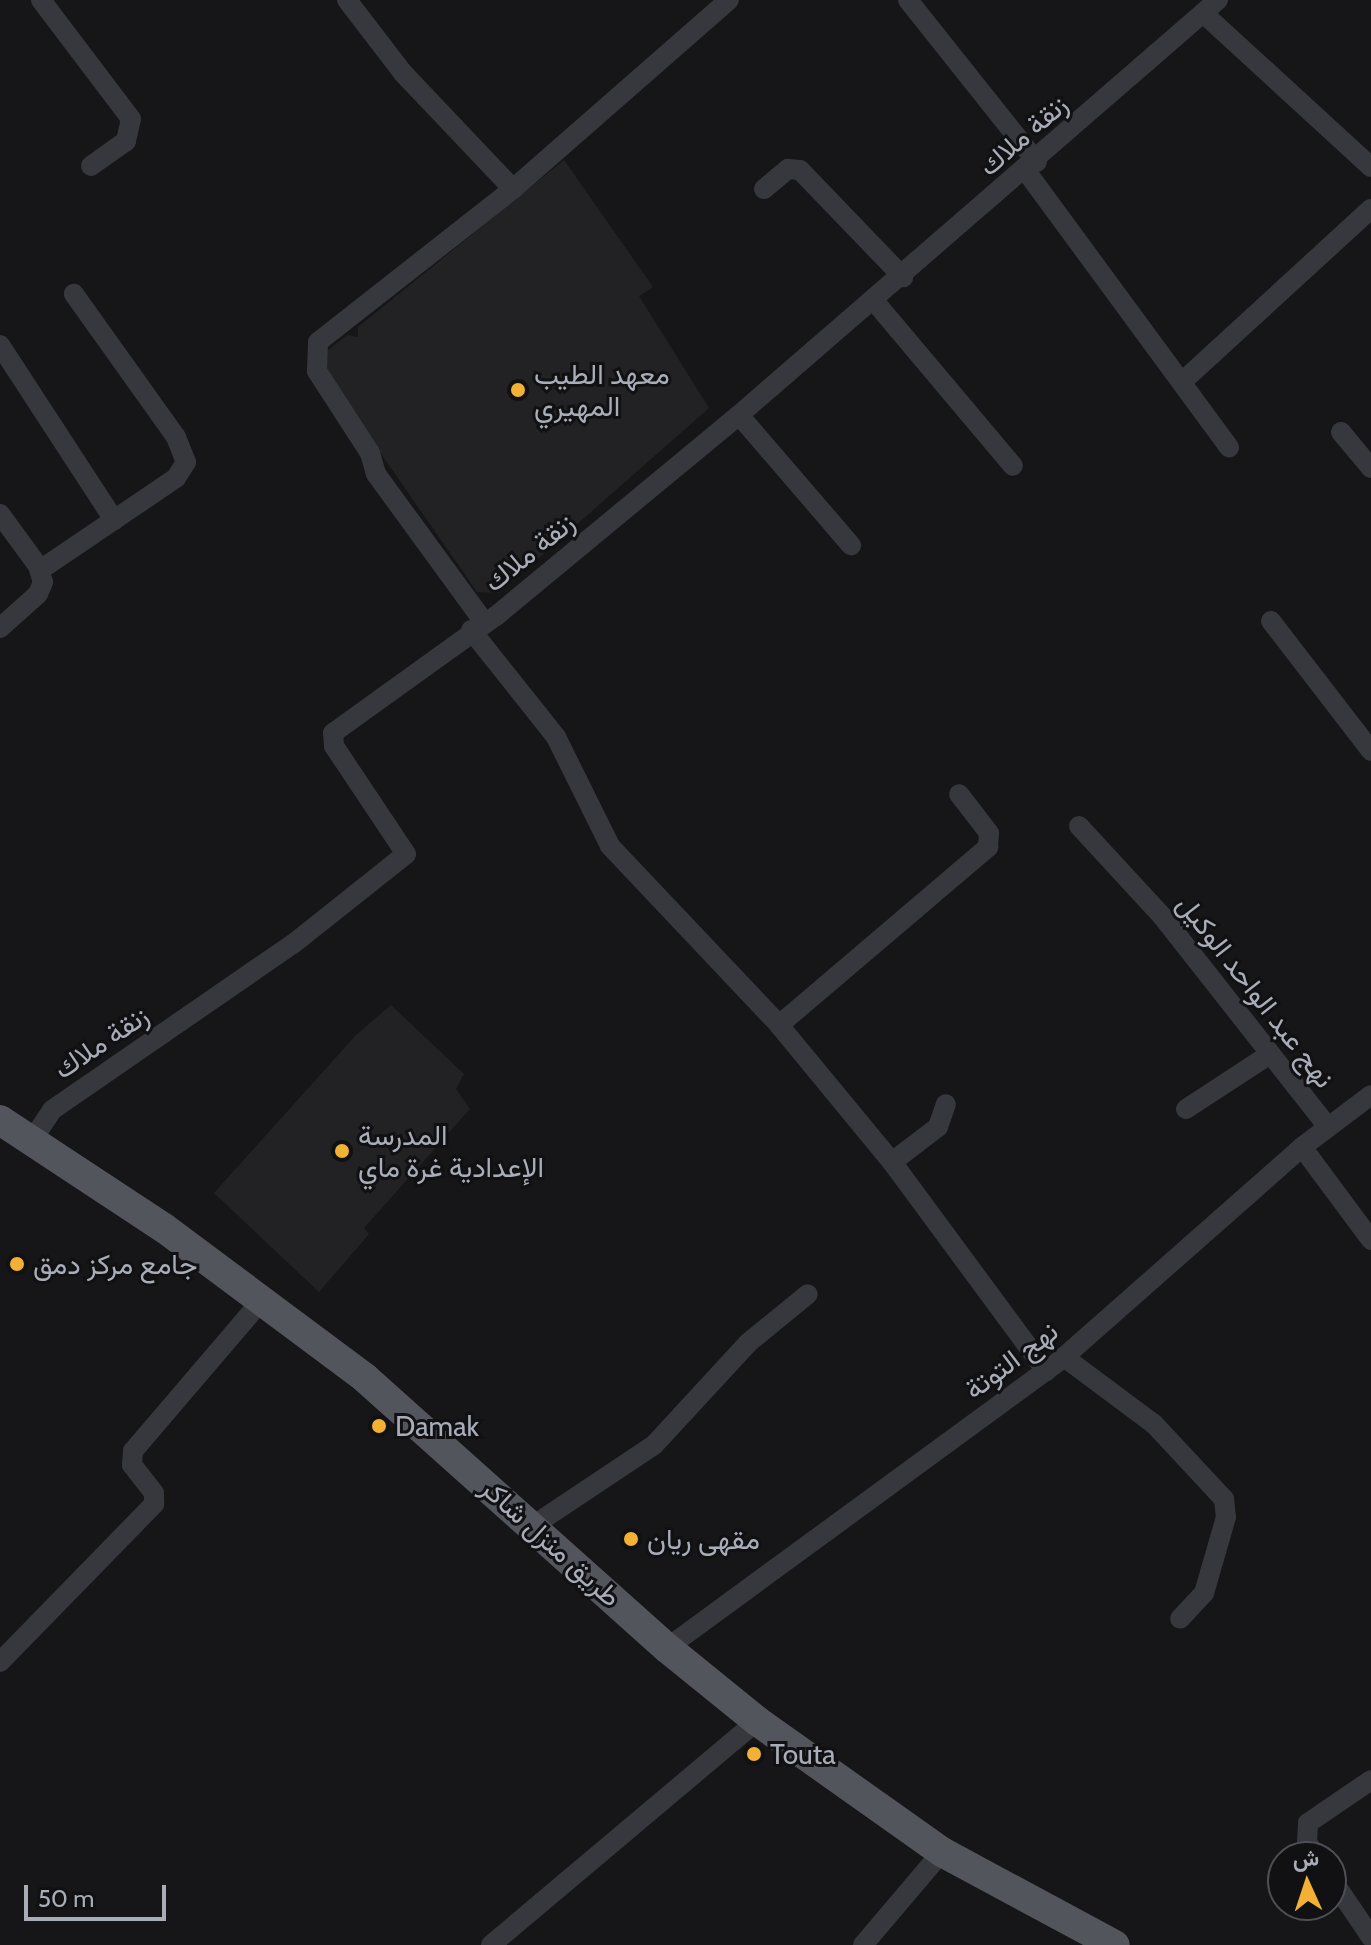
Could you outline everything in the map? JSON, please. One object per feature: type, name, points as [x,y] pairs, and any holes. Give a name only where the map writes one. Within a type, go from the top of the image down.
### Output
[{"type":"main road","name":"طريق منزل شاكر","points":[[0,1120],[263,1299],[365,1378],[534,1525],[667,1648],[757,1721],[942,1852],[1115,1945]]},
{"type":"street","points":[[41,0],[131,119],[133,128],[126,141],[91,166]]},
{"type":"street","points":[[347,0],[403,73],[513,189]]},
{"type":"street","points":[[729,0],[513,189],[318,342],[317,371],[370,453],[376,474],[477,626],[556,737],[610,846],[779,1025],[892,1162],[1046,1371]]},
{"type":"street","points":[[908,0],[1031,166],[1229,447]]},
{"type":"street","points":[[1210,6],[1371,167]]},
{"type":"street","name":"زنقة ملاك","points":[[32,1140],[52,1110],[293,944],[406,854],[334,746],[333,733],[477,626],[739,415],[875,302],[1210,6]]},
{"type":"street","points":[[764,189],[783,172],[800,170],[903,277]]},
{"type":"street","points":[[1183,381],[1371,209]]},
{"type":"street","points":[[40,570],[176,478],[186,462],[176,437],[74,294]]},
{"type":"street","points":[[875,302],[1013,466]]},
{"type":"street","points":[[0,345],[114,520]]},
{"type":"street","points":[[739,415],[851,545]]},
{"type":"street","points":[[1341,432],[1371,468]]},
{"type":"street","points":[[0,514],[40,570],[38,594],[0,628]]},
{"type":"street","points":[[1271,621],[1371,751]]},
{"type":"street","points":[[779,1025],[988,847],[989,833],[959,794]]},
{"type":"street","name":"نهج عبد الواحد الوكيل","points":[[1079,826],[1139,892],[1327,1126]]},
{"type":"street","points":[[1186,1109],[1270,1054]]},
{"type":"street","name":"نهج التوتة","points":[[667,1648],[1064,1357],[1302,1147],[1371,1095]]},
{"type":"street","points":[[892,1162],[938,1127],[946,1104]]},
{"type":"street","points":[[1302,1147],[1371,1240]]},
{"type":"street","points":[[534,1525],[654,1445],[748,1343],[808,1294]]},
{"type":"street","points":[[0,1662],[154,1504],[154,1493],[132,1465],[133,1451],[263,1299]]},
{"type":"street","points":[[1064,1357],[1161,1430],[1227,1506],[1204,1593],[1180,1619]]},
{"type":"street","points":[[491,1945],[757,1721]]},
{"type":"street","points":[[1307,1841],[1308,1823],[1371,1780]]},
{"type":"street","points":[[863,1945],[942,1852]]},
{"type":"street","points":[[1347,1902],[1371,1937]]},
{"type":"shaded area","name":"معهد الطيب المهيري","points":[[564,160],[653,287],[639,296],[709,408],[499,593],[477,592],[325,373],[327,351],[347,335],[358,337],[358,327]]},
{"type":"shaded area","name":"المدرسة الإعدادية غرة ماي","points":[[391,1005],[464,1074],[456,1089],[470,1109],[364,1228],[369,1234],[319,1292],[214,1193],[356,1035]]},
{"type":"place","name":"معهد الطيب المهيري","points":[[518,390]]},
{"type":"place","name":"المدرسة الإعدادية غرة ماي","points":[[342,1151]]},
{"type":"place","name":"جامع مركز دمق","points":[[17,1264]]},
{"type":"place","name":"Damak","points":[[379,1426]]},
{"type":"place","name":"مقهى ريان","points":[[631,1539]]},
{"type":"place","name":"Touta","points":[[754,1754]]}]
